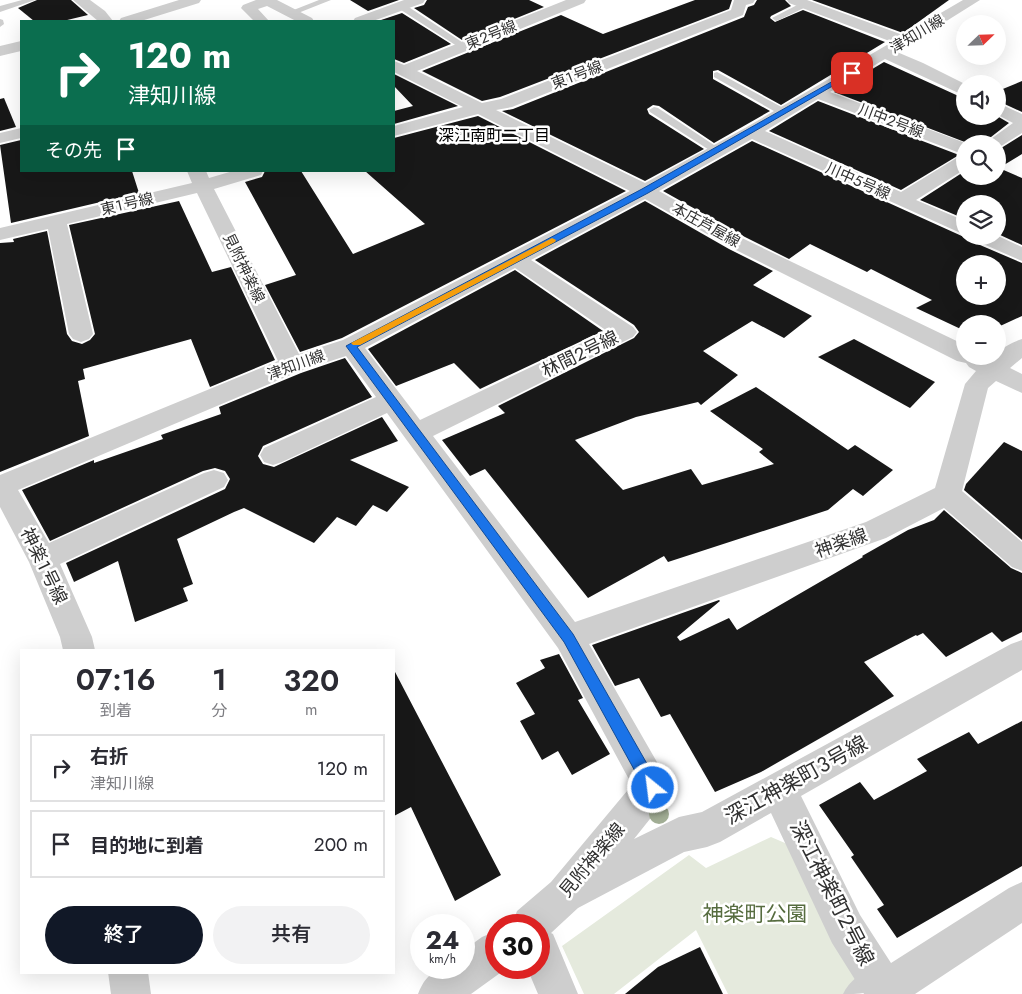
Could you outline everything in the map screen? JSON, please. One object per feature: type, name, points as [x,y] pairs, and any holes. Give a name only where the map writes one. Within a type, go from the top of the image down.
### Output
[{"type":"street","points":[[80,0],[105,20]]},
{"type":"street","points":[[129,20],[194,0]]},
{"type":"street","points":[[261,20],[248,8],[266,0],[305,20]]},
{"type":"street","points":[[363,20],[418,0]]},
{"type":"street","name":"東２号線","points":[[398,68],[463,46],[579,0]]},
{"type":"street","name":"津知川線","points":[[1,486],[292,365],[351,346],[718,151],[973,0]]},
{"type":"street","name":"東１号線","points":[[395,132],[506,103],[738,12],[737,1]]},
{"type":"street","points":[[800,2],[904,41]]},
{"type":"street","points":[[0,51],[20,46]]},
{"type":"street","points":[[886,53],[917,66],[956,86]]},
{"type":"street","name":"本庄芦屋線","points":[[398,68],[645,191],[737,243],[956,351]]},
{"type":"street","name":"川中２号線","points":[[818,93],[956,146]]},
{"type":"street","points":[[1006,112],[1022,120]]},
{"type":"street","points":[[1006,135],[1022,125]]},
{"type":"street","name":"川中５号線","points":[[751,132],[956,225]]},
{"type":"street","points":[[0,138],[20,133]]},
{"type":"street","points":[[902,200],[956,167]]},
{"type":"street","name":"東１号線","points":[[0,234],[56,220],[199,178],[246,172]]},
{"type":"street","name":"見附神楽線","points":[[199,178],[292,365]]},
{"type":"street","points":[[56,220],[81,334]]},
{"type":"street","points":[[1006,244],[1018,248]]},
{"type":"street","name":"林間２号線","points":[[416,433],[625,332],[516,259]]},
{"type":"street","name":"見附神楽線","points":[[351,346],[569,638],[653,788],[564,895],[543,914]]},
{"type":"street","points":[[1022,347],[1009,355],[976,384],[947,494],[1022,559]]},
{"type":"street","name":"本庄芦屋線","points":[[985,365],[1022,384]]},
{"type":"street","points":[[273,455],[392,400]]},
{"type":"street","points":[[43,559],[214,480]]},
{"type":"street","name":"神楽１号線","points":[[1,486],[43,559],[76,637],[79,649]]},
{"type":"street","name":"神楽線","points":[[569,638],[876,530],[947,494]]},
{"type":"street","name":"深江神楽町３号線","points":[[564,895],[679,835],[707,829],[1022,654]]},
{"type":"street","name":"深江神楽町２号線","points":[[779,790],[876,989]]},
{"type":"street","points":[[876,989],[1022,901]]},
{"type":"street","points":[[438,994],[485,959]]},
{"type":"street","points":[[128,974],[130,994]]},
{"type":"street","points":[[550,975],[558,994]]},
{"type":"lane","points":[[0,9],[31,0]]},
{"type":"lane","points":[[290,13],[327,0]]},
{"type":"lane","points":[[776,18],[800,2]]},
{"type":"lane","points":[[401,6],[463,46]]},
{"type":"lane","points":[[717,75],[785,113]]},
{"type":"lane","points":[[654,110],[718,151]]},
{"type":"green space","name":"神楽町公園","points":[[771,837],[792,846],[862,989],[853,994],[728,994],[696,930],[614,994],[584,994],[562,946],[689,855],[706,868]]},
{"type":"building","points":[[37,0],[71,0],[88,15],[67,20],[33,20],[18,8]]},
{"type":"building","points":[[350,0],[399,0],[368,11]]},
{"type":"building","points":[[427,0],[529,0],[544,7],[462,40],[414,8],[424,5]]},
{"type":"building","points":[[695,0],[732,0],[729,9],[500,97],[482,101],[422,71],[561,15],[603,34]]},
{"type":"building","points":[[757,0],[785,0],[791,6],[771,16],[770,18],[775,22],[803,10],[885,42],[781,105],[718,70],[713,71],[713,79],[770,111],[714,143],[659,106],[653,105],[647,109],[649,114],[704,149],[645,181],[502,111],[513,109],[744,17],[748,7],[754,5]]},
{"type":"building","points":[[812,0],[949,0],[903,33]]},
{"type":"building","points":[[402,13],[451,44],[404,63],[395,59],[395,20],[381,20]]},
{"type":"building","points":[[884,62],[956,95],[956,125],[1006,125],[1006,121],[1009,123],[994,135],[956,135],[956,139],[834,92]]},
{"type":"building","points":[[395,74],[458,106],[395,124],[395,111],[413,106],[395,87]]},
{"type":"building","points":[[1022,81],[1022,112],[1006,105],[1006,88]]},
{"type":"building","points":[[4,98],[16,127],[0,131],[0,99]]},
{"type":"building","points":[[818,101],[956,154],[956,157],[901,190],[769,131]]},
{"type":"building","points":[[478,116],[626,191],[342,338],[300,352],[265,285],[296,275],[245,182],[262,177],[264,172],[302,172],[353,254],[425,224],[366,172],[395,172],[395,138]]},
{"type":"building","points":[[1022,135],[1022,154],[1006,164],[1006,145]]},
{"type":"building","points":[[20,140],[20,172],[132,172],[139,193],[11,223],[0,145]]},
{"type":"building","points":[[752,141],[956,233],[956,245],[980,245],[1003,255],[956,255],[956,305],[1006,305],[1006,256],[1022,263],[1022,316],[1006,323],[1006,315],[956,315],[956,327],[916,308],[932,300],[871,269],[867,272],[810,244],[789,259],[745,237],[663,191]]},
{"type":"building","points":[[1006,171],[1022,178],[1022,245],[1006,238],[1006,195],[956,195],[956,215],[920,200],[956,177],[956,185],[1006,185]]},
{"type":"building","points":[[179,201],[212,272],[231,267],[275,360],[210,387],[191,339],[83,369],[85,379],[78,381],[89,436],[0,472],[0,243],[14,242],[13,239],[47,231],[67,334],[72,341],[82,344],[90,340],[95,334],[69,225]]},
{"type":"building","points":[[645,201],[729,249],[773,271],[753,285],[812,316],[784,338],[752,321],[703,351],[738,375],[701,405],[698,402],[636,417],[575,440],[623,490],[691,469],[702,485],[774,464],[759,452],[763,449],[710,411],[756,387],[848,450],[855,445],[893,470],[863,496],[853,489],[828,510],[668,562],[664,556],[588,598],[485,469],[470,476],[442,440],[505,413],[498,406],[634,338],[639,332],[634,325],[535,260]]},
{"type":"building","points":[[515,270],[603,331],[480,389],[454,363],[396,386],[368,349]]},
{"type":"building","points":[[854,339],[935,382],[910,408],[818,357]]},
{"type":"building","points":[[345,358],[372,397],[263,446],[258,456],[263,464],[274,467],[382,417],[398,441],[350,460],[409,487],[387,512],[373,505],[356,526],[337,517],[314,543],[244,508],[234,512],[177,539],[193,584],[183,588],[188,601],[135,622],[118,561],[74,582],[66,563],[225,489],[230,479],[225,471],[215,468],[203,471],[50,541],[22,490],[94,460],[94,463],[163,439],[161,435],[221,414],[219,407],[301,373]]},
{"type":"building","points":[[1004,442],[1022,451],[1022,540],[964,490],[966,484]]},
{"type":"building","points":[[944,510],[1011,568],[1022,573],[1022,632],[1002,642],[992,632],[946,657],[923,633],[864,662],[894,696],[761,772],[715,792],[670,714],[661,717],[639,678],[615,686],[592,645],[719,600],[677,637],[680,641],[729,618],[737,630],[908,530],[934,520]]},
{"type":"building","points":[[559,654],[583,698],[578,700],[610,754],[572,775],[558,751],[542,760],[520,721],[535,714],[516,683],[545,668],[540,660]]},
{"type":"building","points":[[395,672],[501,875],[455,901],[411,807],[395,815]]},
{"type":"building","points":[[1022,721],[1022,866],[897,938],[877,909],[884,905],[851,857],[854,855],[819,805],[860,782],[874,800],[927,771],[917,759],[969,732],[978,744]]},
{"type":"building","points":[[700,947],[723,994],[625,994],[658,967]]},
{"type":"slow traffic","points":[[356,343],[552,240]]},
{"type":"district","name":"深江南町二丁目","points":[[494,135]]},
{"type":"route","points":[[653,788],[569,638],[351,346],[645,191],[852,73]]}]
